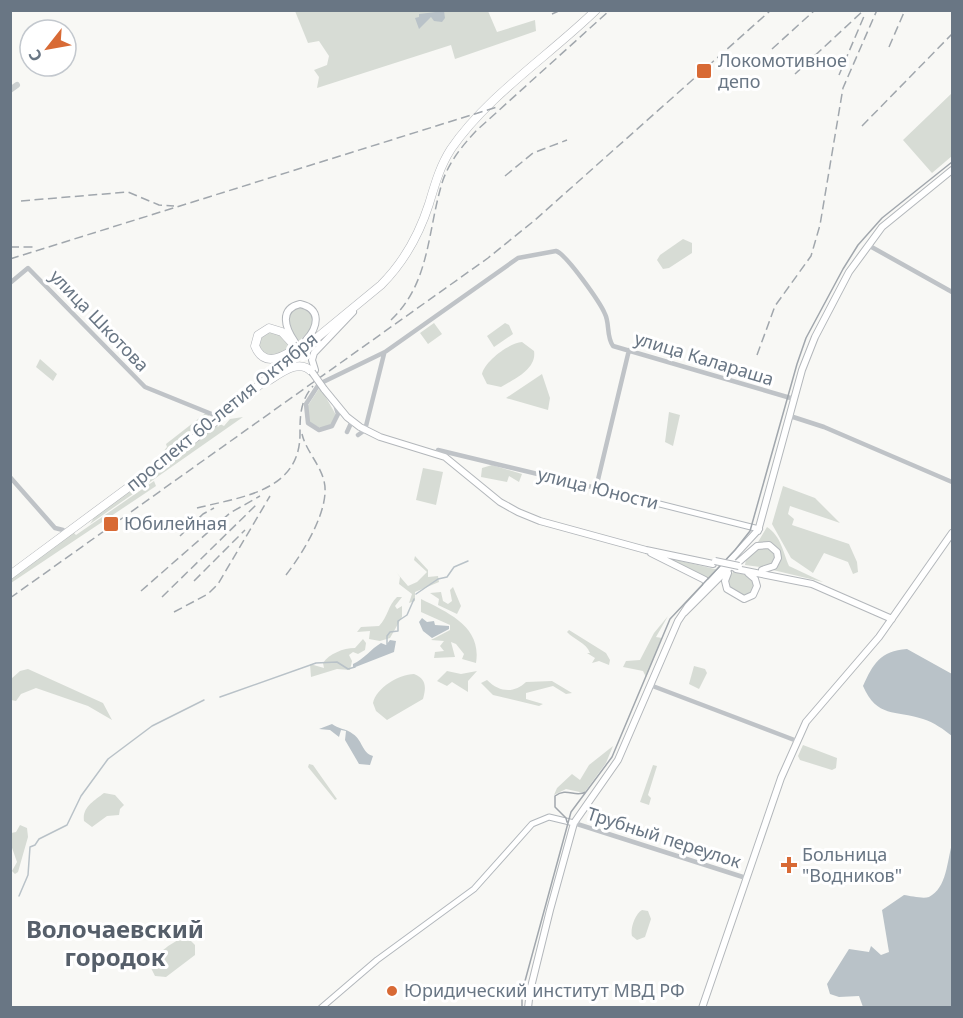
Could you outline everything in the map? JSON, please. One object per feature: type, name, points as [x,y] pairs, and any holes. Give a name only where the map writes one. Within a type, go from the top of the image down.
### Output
[{"type":"highway","name":"проспект 60-летия Октября","points":[[10,570],[58,531],[218,416],[370,294],[401,264],[416,234],[439,172],[461,136],[481,114],[596,10]]},
{"type":"highway","name":"проспект 60-летия Октября","points":[[10,574],[172,455],[218,416],[294,345],[306,340],[380,282],[399,262],[416,234]]},
{"type":"highway","points":[[269,328],[282,332],[294,345],[274,360],[261,356],[255,346],[258,335],[269,328]]},
{"type":"highway","points":[[246,394],[294,367],[304,366],[314,371]]},
{"type":"main road","points":[[708,588],[739,566],[759,529],[794,399],[815,338],[867,244],[887,223],[952,170]]},
{"type":"main road","points":[[314,371],[312,360],[317,349],[370,294]]},
{"type":"main road","points":[[306,340],[313,333],[317,320],[313,311],[300,304],[292,307],[286,317],[286,327],[294,345],[354,421]]},
{"type":"main road","points":[[326,388],[330,397],[354,421],[445,457],[500,502],[518,513],[646,550],[762,570],[830,588],[892,619]]},
{"type":"main road","points":[[366,425],[380,434],[438,450],[520,510],[585,530],[714,563]]},
{"type":"main road","name":"улица Юности","points":[[594,488],[759,529]]},
{"type":"main road","points":[[708,588],[759,529]]},
{"type":"main road","points":[[702,1008],[780,778],[797,741],[813,712],[879,637],[952,533]]},
{"type":"main road","points":[[528,1008],[550,910],[574,823],[618,760],[681,615],[751,545]]},
{"type":"main road","points":[[739,566],[755,579],[757,586],[753,595],[744,599],[732,594],[725,586],[725,578],[757,546],[772,546],[777,552],[777,561],[769,569],[762,570]]},
{"type":"main road","points":[[646,550],[705,580],[708,588]]},
{"type":"main road","points":[[739,566],[812,584],[892,619]]},
{"type":"main road","points":[[873,611],[881,623],[879,637]]},
{"type":"main road","points":[[321,1008],[383,955],[474,889],[532,824],[553,817],[574,823]]},
{"type":"street","points":[[867,244],[952,292]]},
{"type":"street","name":"улица Калараша","points":[[378,360],[386,352],[520,258],[555,251],[561,252],[605,314],[611,343],[794,399]]},
{"type":"street","name":"улица Шкотова","points":[[10,283],[28,268],[145,387],[218,416]]},
{"type":"street","points":[[594,488],[629,350]]},
{"type":"street","points":[[330,397],[337,409],[338,418],[328,428],[314,428],[306,420],[305,411],[314,389],[326,380],[378,360]]},
{"type":"street","points":[[358,435],[366,425],[378,360]]},
{"type":"street","points":[[790,416],[824,427],[952,482]]},
{"type":"street","points":[[347,432],[354,421]]},
{"type":"street","name":"улица Юности","points":[[438,450],[594,488]]},
{"type":"street","points":[[10,477],[58,531]]},
{"type":"street","points":[[650,685],[797,741]]},
{"type":"street","name":"Трубный переулок","points":[[574,823],[746,878]]},
{"type":"shaded area","points":[[295,11],[488,11],[497,32],[535,20],[536,31],[455,59],[451,45],[317,88],[319,77],[314,70],[327,65],[329,56],[319,41],[308,43]]},
{"type":"shaded area","points":[[444,11],[445,18],[442,22],[434,21],[431,17],[419,29],[415,18],[419,17],[419,14]]},
{"type":"shaded area","points":[[952,93],[952,156],[932,173],[903,140]]},
{"type":"shaded area","points":[[683,239],[692,243],[692,253],[669,268],[663,269],[657,260],[660,255]]},
{"type":"shaded area","points":[[303,306],[311,312],[315,326],[299,341],[289,330],[288,316],[293,310]]},
{"type":"shaded area","points":[[434,323],[442,334],[428,344],[420,333]]},
{"type":"shaded area","points":[[505,323],[509,325],[513,334],[494,347],[487,336]]},
{"type":"shaded area","points":[[268,331],[277,332],[292,347],[274,359],[261,354],[257,340]]},
{"type":"shaded area","points":[[522,342],[534,351],[532,363],[528,368],[501,387],[487,384],[482,374],[493,358],[504,349]]},
{"type":"shaded area","points":[[40,359],[57,374],[53,381],[36,367]]},
{"type":"shaded area","points":[[542,374],[550,398],[548,410],[506,398]]},
{"type":"shaded area","points":[[320,387],[336,415],[331,425],[322,429],[309,422],[307,407]]},
{"type":"shaded area","points":[[207,412],[209,416],[162,453],[167,447],[166,444]]},
{"type":"shaded area","points":[[669,412],[680,415],[673,446],[665,442]]},
{"type":"shaded area","points":[[243,417],[90,524],[96,515],[163,465],[175,462],[174,459],[178,455],[216,424],[218,427],[220,424],[224,426],[230,419]]},
{"type":"shaded area","points":[[492,465],[522,474],[519,482],[509,476],[507,482],[481,477],[482,468]]},
{"type":"shaded area","points":[[423,468],[443,472],[436,505],[416,500]]},
{"type":"shaded area","points":[[154,481],[156,486],[11,583],[10,577],[73,532],[76,535]]},
{"type":"shaded area","points":[[783,486],[815,498],[840,523],[790,506],[788,514],[794,519],[792,525],[849,544],[857,562],[858,572],[853,574],[848,562],[824,553],[813,573],[791,558],[772,524]]},
{"type":"shaded area","points":[[767,527],[779,540],[789,566],[823,582],[773,570],[779,564],[780,550],[772,543],[758,542]]},
{"type":"shaded area","points":[[768,546],[776,554],[773,565],[767,568],[745,565],[750,554]]},
{"type":"shaded area","points":[[415,556],[428,570],[428,577],[438,576],[439,582],[415,592],[415,601],[409,603],[412,594],[399,584],[400,577],[396,572],[408,586],[417,582],[427,572],[414,560]]},
{"type":"shaded area","points":[[659,556],[719,570],[708,582]]},
{"type":"shaded area","points":[[733,572],[751,576],[755,586],[751,594],[745,596],[730,590],[727,581]]},
{"type":"shaded area","points":[[453,587],[461,606],[457,614],[438,605],[439,599],[430,593],[441,592],[443,601],[448,604],[452,601],[450,590]]},
{"type":"shaded area","points":[[397,597],[402,597],[395,606],[397,609],[402,606],[402,617],[390,638],[380,641],[369,639],[370,631],[357,632],[361,627],[379,626]]},
{"type":"shaded area","points":[[421,599],[452,616],[469,631],[477,650],[476,663],[462,659],[464,654],[456,644],[451,642],[455,657],[434,658],[435,652],[444,651],[440,646],[444,641],[431,640],[450,630],[450,625],[421,612]]},
{"type":"shaded area","points":[[668,616],[656,637],[662,638],[646,677],[643,671],[623,667],[626,661],[640,660],[654,633]]},
{"type":"shaded area","points":[[422,618],[427,622],[434,621],[435,625],[449,626],[449,629],[432,638],[423,631],[419,622]]},
{"type":"shaded area","points":[[569,630],[606,653],[610,660],[609,665],[599,661],[592,663],[595,658],[587,653],[590,653],[586,646],[567,632]]},
{"type":"shaded area","points":[[363,639],[366,643],[365,650],[349,655],[352,661],[350,670],[337,669],[311,677],[310,664],[324,668],[323,663],[333,654],[355,648]]},
{"type":"shaded area","points":[[390,640],[396,641],[394,652],[353,668],[353,664],[377,645],[381,643],[386,645]]},
{"type":"shaded area","points":[[907,649],[952,674],[952,736],[939,726],[927,721],[881,708],[868,696],[863,686],[874,665],[890,653]]},
{"type":"shaded area","points":[[694,666],[705,669],[707,673],[699,689],[689,684]]},
{"type":"shaded area","points":[[28,669],[103,703],[112,720],[88,706],[36,688],[21,694],[16,701],[11,700],[11,679],[20,671]]},
{"type":"shaded area","points":[[447,671],[461,674],[477,671],[468,681],[468,692],[452,682],[447,686],[437,681]]},
{"type":"shaded area","points":[[414,674],[423,681],[425,691],[423,699],[387,720],[376,711],[373,703],[375,697],[389,683],[402,676]]},
{"type":"shaded area","points":[[487,680],[507,690],[522,686],[526,682],[552,681],[572,693],[566,694],[553,686],[526,693],[526,699],[543,704],[539,706],[493,695],[481,683]]},
{"type":"shaded area","points":[[332,724],[350,732],[356,737],[367,752],[373,756],[370,765],[359,764],[345,740],[346,731],[341,730],[339,737],[330,730],[319,729]]},
{"type":"shaded area","points":[[803,745],[837,758],[836,768],[832,770],[800,760],[798,756]]},
{"type":"shaded area","points":[[613,746],[606,763],[584,793],[566,789],[554,795],[557,788],[572,774],[580,780],[589,765]]},
{"type":"shaded area","points":[[309,764],[313,765],[337,799],[335,800],[308,767]]},
{"type":"shaded area","points":[[653,765],[657,766],[648,795],[651,798],[649,805],[640,802]]},
{"type":"shaded area","points":[[104,793],[115,795],[124,805],[119,815],[107,816],[92,827],[84,821],[85,812]]},
{"type":"shaded area","points":[[20,825],[27,828],[28,837],[18,872],[15,874],[12,871],[17,862],[11,845],[11,833],[16,832]]},
{"type":"shaded area","points":[[952,844],[952,1007],[863,1007],[859,996],[839,997],[830,994],[827,984],[849,949],[869,952],[871,946],[881,955],[889,952],[882,910],[904,895],[926,898],[935,893],[943,881]]},
{"type":"shaded area","points":[[642,910],[648,911],[651,919],[645,937],[637,940],[632,936],[632,930],[635,918]]},
{"type":"shaded area","points":[[187,937],[195,945],[195,955],[166,977],[155,976],[150,966],[156,957],[171,944]]},
{"type":"waterway","points":[[416,594],[438,579],[447,577],[454,567],[468,561]]},
{"type":"waterway","points":[[387,644],[387,636],[390,632],[398,631],[398,621],[407,615],[414,599]]},
{"type":"waterway","points":[[220,697],[316,663],[337,662],[348,669],[355,667]]},
{"type":"waterway","points":[[19,896],[28,875],[30,847],[35,845],[39,839],[67,825],[81,796],[108,759],[152,726],[204,700]]},
{"type":"taxiway","points":[[10,90],[17,85]]},
{"type":"tram line","points":[[522,1008],[522,992],[571,812],[612,757],[670,619],[750,531],[806,338],[858,245],[882,218],[952,162]]},
{"type":"tram line","points":[[567,822],[555,807],[555,796],[563,792],[578,794],[586,792]]},
{"type":"railway","points":[[552,14],[561,10]]},
{"type":"railway","points":[[391,320],[404,305],[421,272],[443,180],[457,154],[476,131],[610,10]]},
{"type":"railway","points":[[10,598],[488,258],[535,220],[771,10]]},
{"type":"railway","points":[[772,49],[815,10]]},
{"type":"railway","points":[[795,74],[864,10]]},
{"type":"railway","points":[[757,355],[775,306],[811,256],[820,225],[843,88],[877,10]]},
{"type":"railway","points":[[889,47],[905,10]]},
{"type":"railway","points":[[839,75],[865,14]]},
{"type":"railway","points":[[862,126],[952,34]]},
{"type":"railway","points":[[10,259],[497,107]]},
{"type":"railway","points":[[505,176],[533,153],[567,140]]},
{"type":"railway","points":[[21,201],[128,192],[159,205],[174,206]]},
{"type":"railway","points":[[10,247],[37,247]]},
{"type":"railway","points":[[197,508],[248,495],[265,489],[279,480],[290,468],[297,453],[303,403],[313,386]]},
{"type":"railway","points":[[286,575],[314,530],[320,517],[325,492],[322,475],[302,434]]},
{"type":"railway","points":[[141,591],[230,513],[260,496]]},
{"type":"railway","points":[[174,612],[208,594],[218,584],[270,496]]},
{"type":"railway","points":[[162,597],[256,505]]},
{"type":"railway","points":[[180,536],[203,514],[214,508]]},
{"type":"railway","points":[[194,581],[245,530]]},
{"type":"place","name":"Локомотивное депо","points":[[704,71]]},
{"type":"place","name":"Юбилейная","points":[[111,524]]},
{"type":"place","name":"Больница \"Водников\"","points":[[789,865]]},
{"type":"place","name":"Юридический институт МВД РФ","points":[[392,991]]},
{"type":"district","name":"Волочаевский городок","points":[[115,944]]}]
